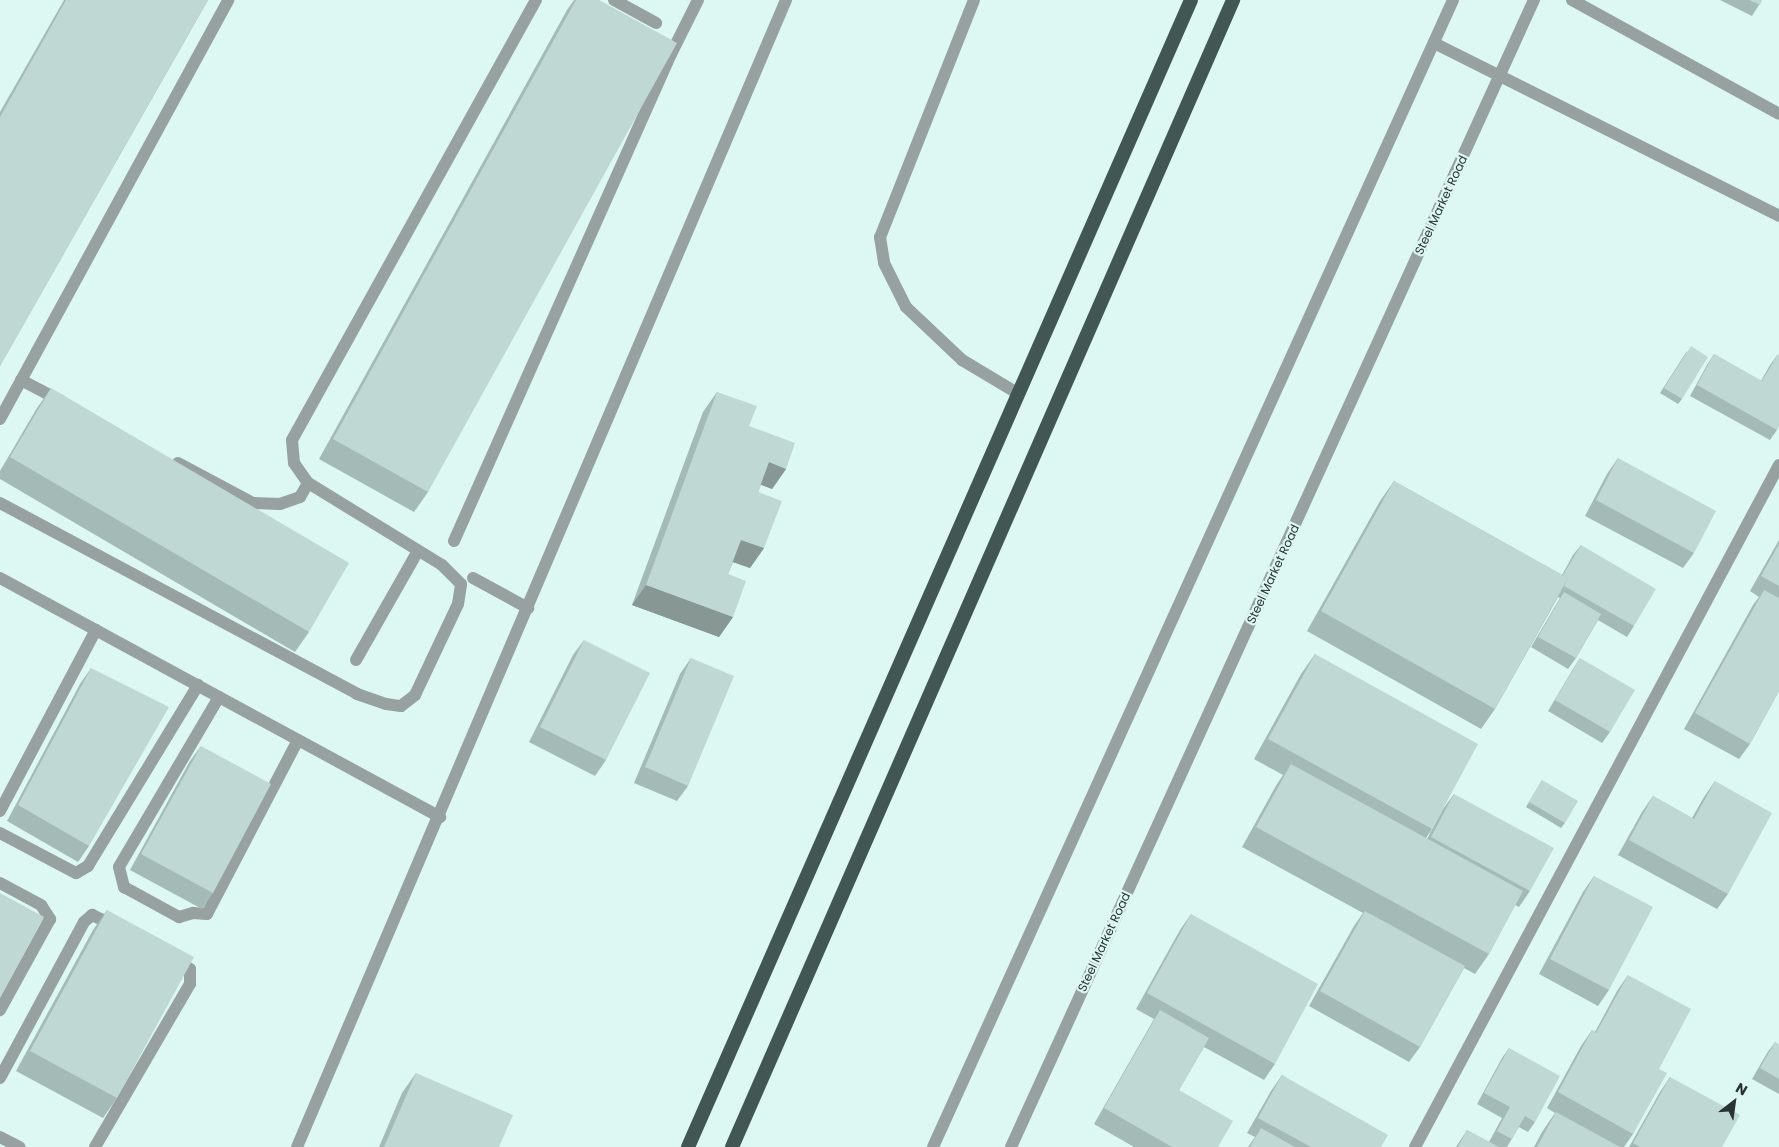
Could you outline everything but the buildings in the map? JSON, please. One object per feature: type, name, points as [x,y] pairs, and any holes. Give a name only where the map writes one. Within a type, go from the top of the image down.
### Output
[{"type":"highway","points":[[688,1147],[1191,0]]},
{"type":"highway","points":[[732,1147],[1233,0]]},
{"type":"street","points":[[0,419],[228,0]]},
{"type":"street","points":[[0,503],[357,694],[386,704],[401,706],[415,695],[458,604],[461,584],[442,564],[308,483],[294,463],[292,440],[536,0]]},
{"type":"street","points":[[614,0],[656,23]]},
{"type":"street","points":[[454,541],[671,54],[698,0]]},
{"type":"street","points":[[297,1147],[440,817],[786,0]]},
{"type":"street","points":[[974,0],[880,237],[884,263],[906,307],[962,360],[1019,394]]},
{"type":"street","points":[[933,1147],[1453,0]]},
{"type":"street","name":"Steel Market Road","points":[[1011,1147],[1534,0]]},
{"type":"street","points":[[1572,0],[1779,114]]},
{"type":"street","points":[[1434,43],[1779,216]]},
{"type":"street","points":[[22,380],[73,407]]},
{"type":"street","points":[[167,457],[253,503],[280,504],[293,500],[300,497],[308,483]]},
{"type":"street","points":[[1415,1147],[1779,465]]},
{"type":"street","points":[[356,660],[418,551]]},
{"type":"street","points":[[0,578],[440,817]]},
{"type":"street","points":[[473,578],[528,608]]},
{"type":"street","points":[[0,811],[74,668],[96,630]]},
{"type":"street","points":[[74,668],[91,678]]},
{"type":"street","points":[[0,833],[76,873],[88,866],[170,721],[198,685]]},
{"type":"street","points":[[219,697],[120,867],[124,887],[179,917],[193,913],[207,914],[298,740]]},
{"type":"street","points":[[0,884],[41,905],[50,918],[0,1010]]},
{"type":"street","points":[[0,1078],[84,922],[92,915],[98,916],[124,930]]},
{"type":"street","points":[[95,1147],[190,984],[190,970],[167,954]]},
{"type":"street","points":[[0,1137],[20,1147]]}]
